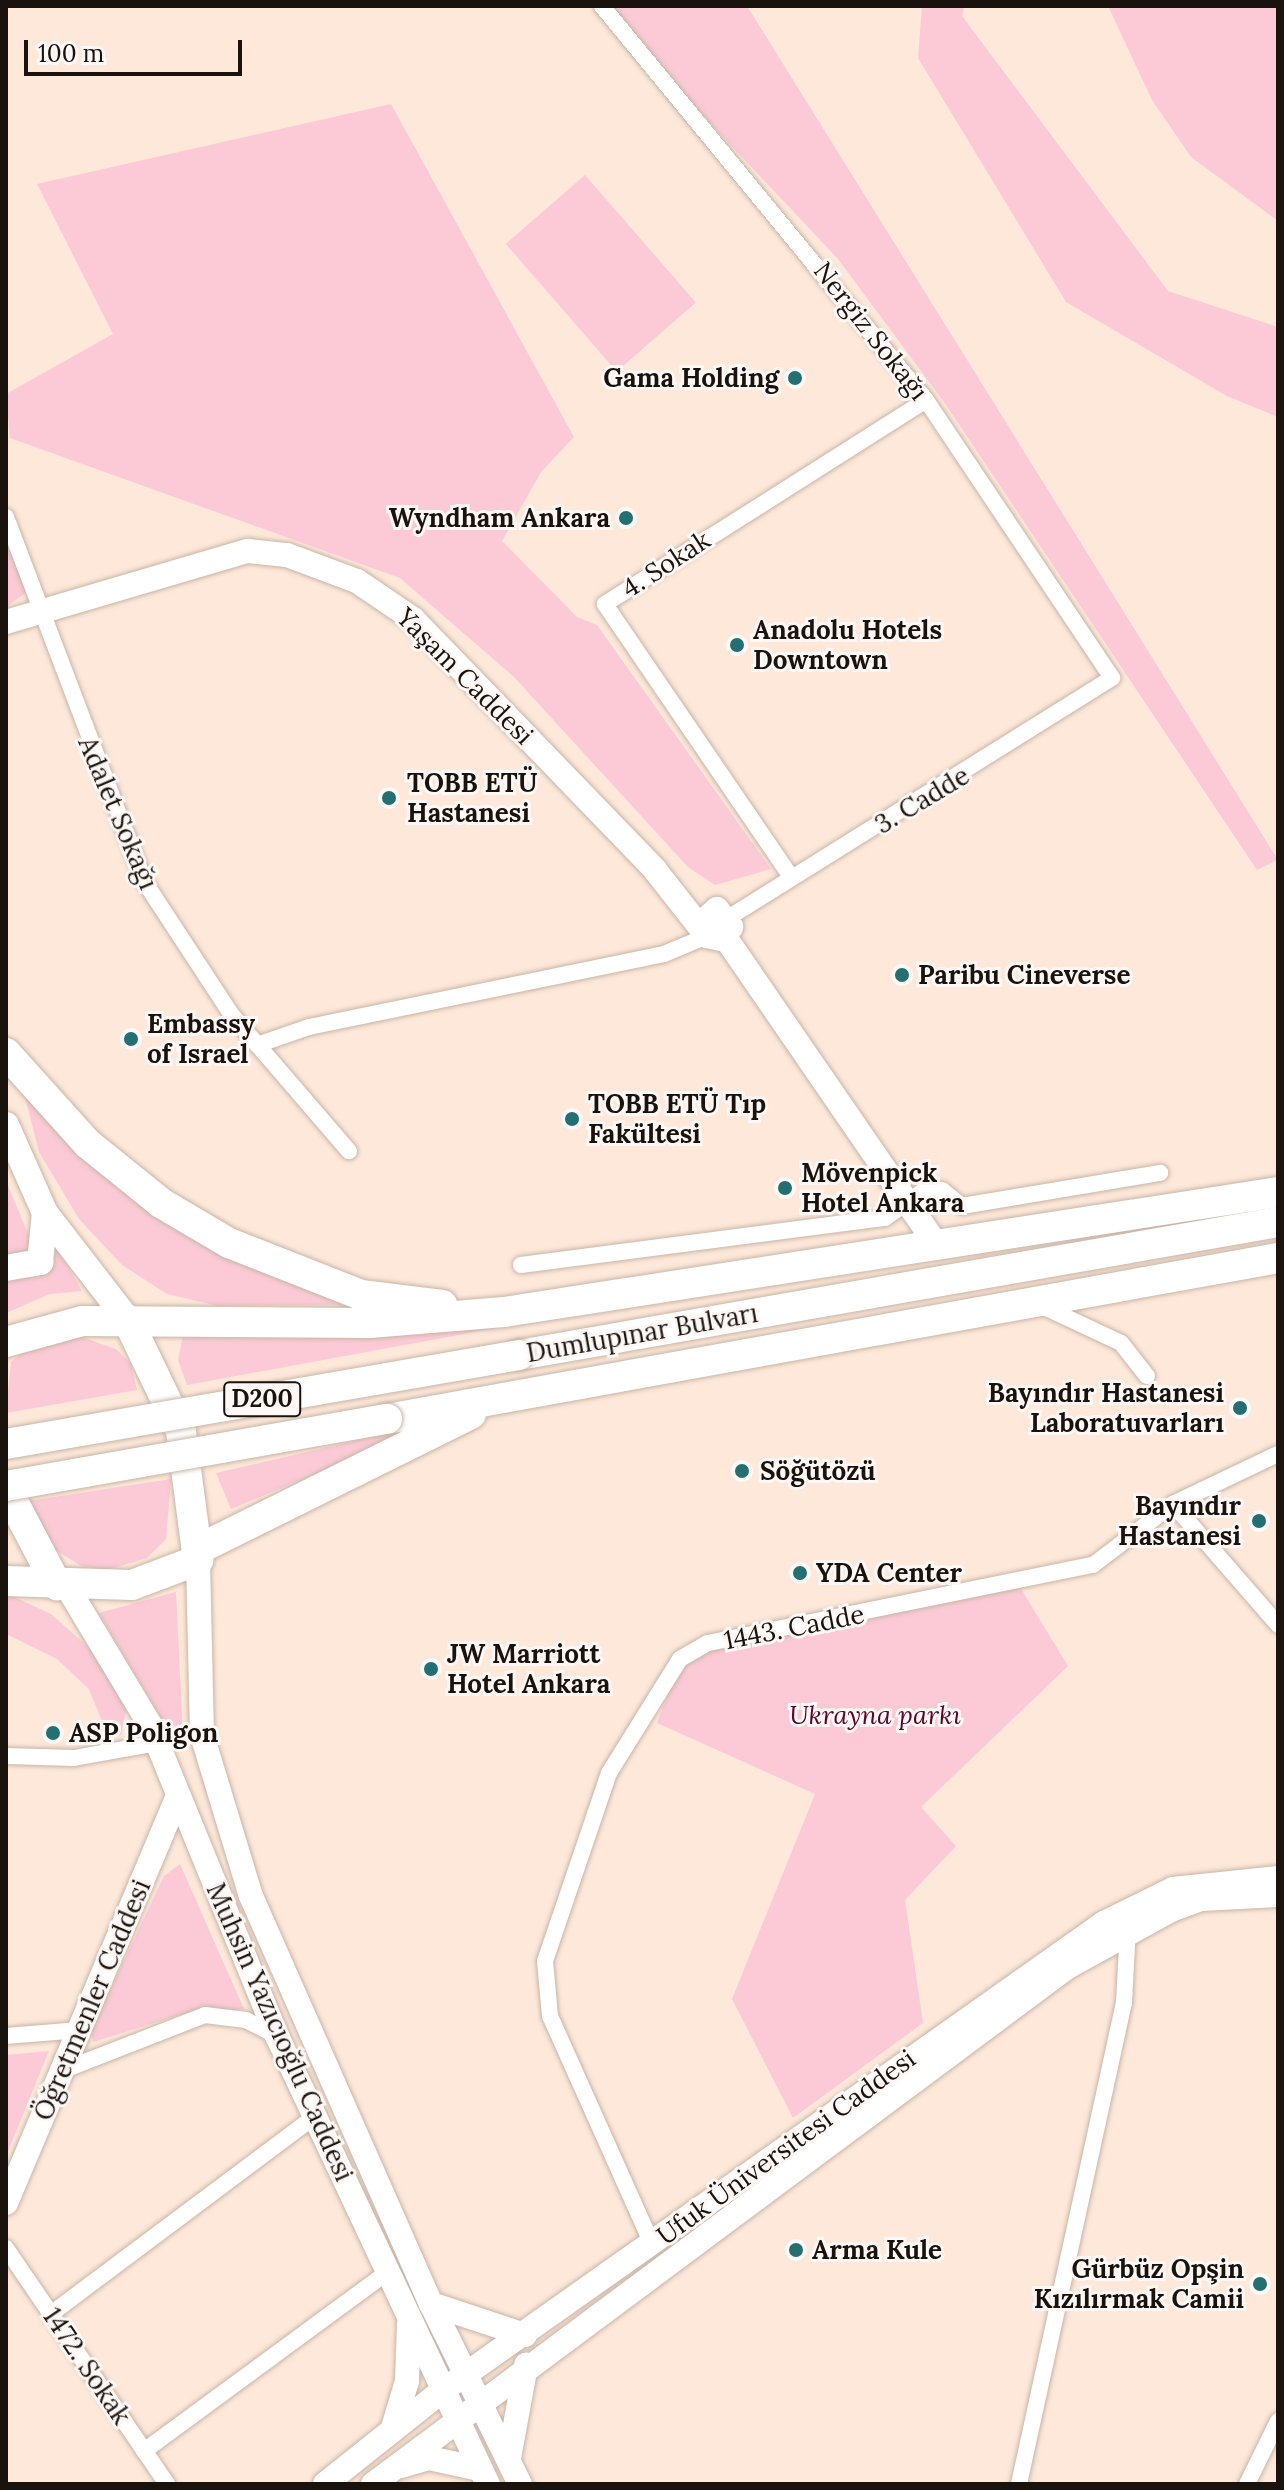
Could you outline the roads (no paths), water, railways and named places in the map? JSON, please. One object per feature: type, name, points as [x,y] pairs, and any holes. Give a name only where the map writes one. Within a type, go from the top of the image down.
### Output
[{"type":"highway","points":[[6,1053],[88,1144],[161,1203],[229,1243],[361,1295],[504,1312]]},
{"type":"highway","points":[[1186,1209],[1278,1180]]},
{"type":"highway","points":[[6,1342],[45,1327],[127,1319],[370,1323],[504,1312],[821,1268],[937,1245],[1186,1209],[1278,1192]]},
{"type":"highway","name":"Dumlupınar Bulvarı","points":[[6,1444],[1278,1222]]},
{"type":"highway","name":"Dumlupınar Bulvarı","points":[[6,1487],[1278,1258]]},
{"type":"highway","points":[[519,1355],[821,1268]]},
{"type":"highway","points":[[127,1319],[181,1431],[198,1555]]},
{"type":"highway","name":"Dumlupınar Bulvarı","points":[[6,1581],[132,1585],[198,1555],[508,1396]]},
{"type":"highway","points":[[6,1487],[62,1585]]},
{"type":"main road","name":"Yaşam Caddesi","points":[[6,622],[248,551],[324,567],[413,619],[655,870],[714,925],[937,1245]]},
{"type":"main road","points":[[6,1125],[45,1213],[127,1319]]},
{"type":"main road","points":[[6,1268],[26,1270],[40,1262],[45,1213]]},
{"type":"main road","name":"Muhsin Yazıcıoğlu Caddesi","points":[[198,1555],[209,1773],[251,1896],[431,2304],[520,2484]]},
{"type":"main road","name":"Muhsin Yazıcıoğlu Caddesi","points":[[62,1585],[157,1743],[277,2036],[484,2477]]},
{"type":"main road","name":"Öğretmenler Caddesi","points":[[6,2203],[178,1796]]},
{"type":"main road","name":"Ufuk Üniversitesi Caddesi","points":[[325,2484],[466,2374],[657,2254],[1127,1919],[1203,1882],[1278,1878]]},
{"type":"main road","name":"Ufuk Üniversitesi Caddesi","points":[[1127,1919],[1201,1899],[1278,1895]]},
{"type":"main road","name":"Ufuk Üniversitesi Caddesi","points":[[373,2484],[526,2365],[657,2254]]},
{"type":"main road","points":[[431,2304],[525,2335]]},
{"type":"main road","points":[[392,2431],[407,2381],[409,2318]]},
{"type":"main road","points":[[509,2461],[526,2365]]},
{"type":"main road","points":[[393,2468],[429,2458],[484,2477]]},
{"type":"street","name":"Nergiz Sokağı","points":[[602,6],[926,400],[1112,678]]},
{"type":"street","name":"4. Sokak","points":[[791,877],[605,604],[926,400]]},
{"type":"street","name":"Adalet Sokağı","points":[[6,517],[139,870],[257,1045],[349,1151]]},
{"type":"street","name":"3. Cadde","points":[[257,1045],[309,1027],[664,954],[1112,678]]},
{"type":"street","points":[[521,1265],[885,1218],[926,1189],[942,1190],[962,1206],[1160,1173]]},
{"type":"street","points":[[1031,1301],[1121,1343],[1147,1376]]},
{"type":"street","name":"1443. Cadde","points":[[657,2254],[573,2076],[545,1990],[551,1934],[575,1856],[639,1715],[680,1659],[708,1643],[1093,1565],[1173,1504],[1278,1454]]},
{"type":"street","points":[[1173,1504],[1278,1625]]},
{"type":"street","points":[[6,1756],[74,1758],[157,1743]]},
{"type":"street","points":[[1019,2484],[1124,2003],[1127,1919]]},
{"type":"street","points":[[64,2070],[205,2015],[246,2020],[277,2036]]},
{"type":"street","points":[[6,2036],[80,2030]]},
{"type":"street","points":[[52,2313],[315,2116]]},
{"type":"street","name":"1472. Sokak","points":[[6,2248],[167,2484]]},
{"type":"street","points":[[144,2451],[389,2271]]},
{"type":"street","points":[[1247,2484],[1278,2421]]},
{"type":"place","name":"Gama Holding","points":[[795,378]]},
{"type":"place","name":"Wyndham Ankara","points":[[626,518]]},
{"type":"place","name":"Anadolu Hotels Downtown","points":[[737,645]]},
{"type":"place","name":"TOBB ETÜ Hastanesi","points":[[389,798]]},
{"type":"place","name":"Paribu Cineverse","points":[[902,975]]},
{"type":"place","name":"Embassy of Israel","points":[[131,1039]]},
{"type":"place","name":"TOBB ETÜ Tıp Fakültesi","points":[[572,1119]]},
{"type":"place","name":"Mövenpick Hotel Ankara","points":[[785,1188]]},
{"type":"place","name":"Bayındır Hastanesi Laboratuvarları","points":[[1240,1408]]},
{"type":"place","name":"Söğütözü","points":[[742,1471]]},
{"type":"place","name":"Bayındır Hastanesi","points":[[1259,1521]]},
{"type":"place","name":"YDA Center","points":[[800,1573]]},
{"type":"place","name":"JW Marriott Hotel Ankara","points":[[431,1669]]},
{"type":"place","name":"ASP Poligon","points":[[53,1733]]},
{"type":"place","name":"Arma Kule","points":[[796,2250]]},
{"type":"place","name":"Gürbüz Opşin Kızılırmak Camii","points":[[1260,2284]]},
{"type":"park label","name":"Ukrayna parkı","points":[[875,1715]]}]
